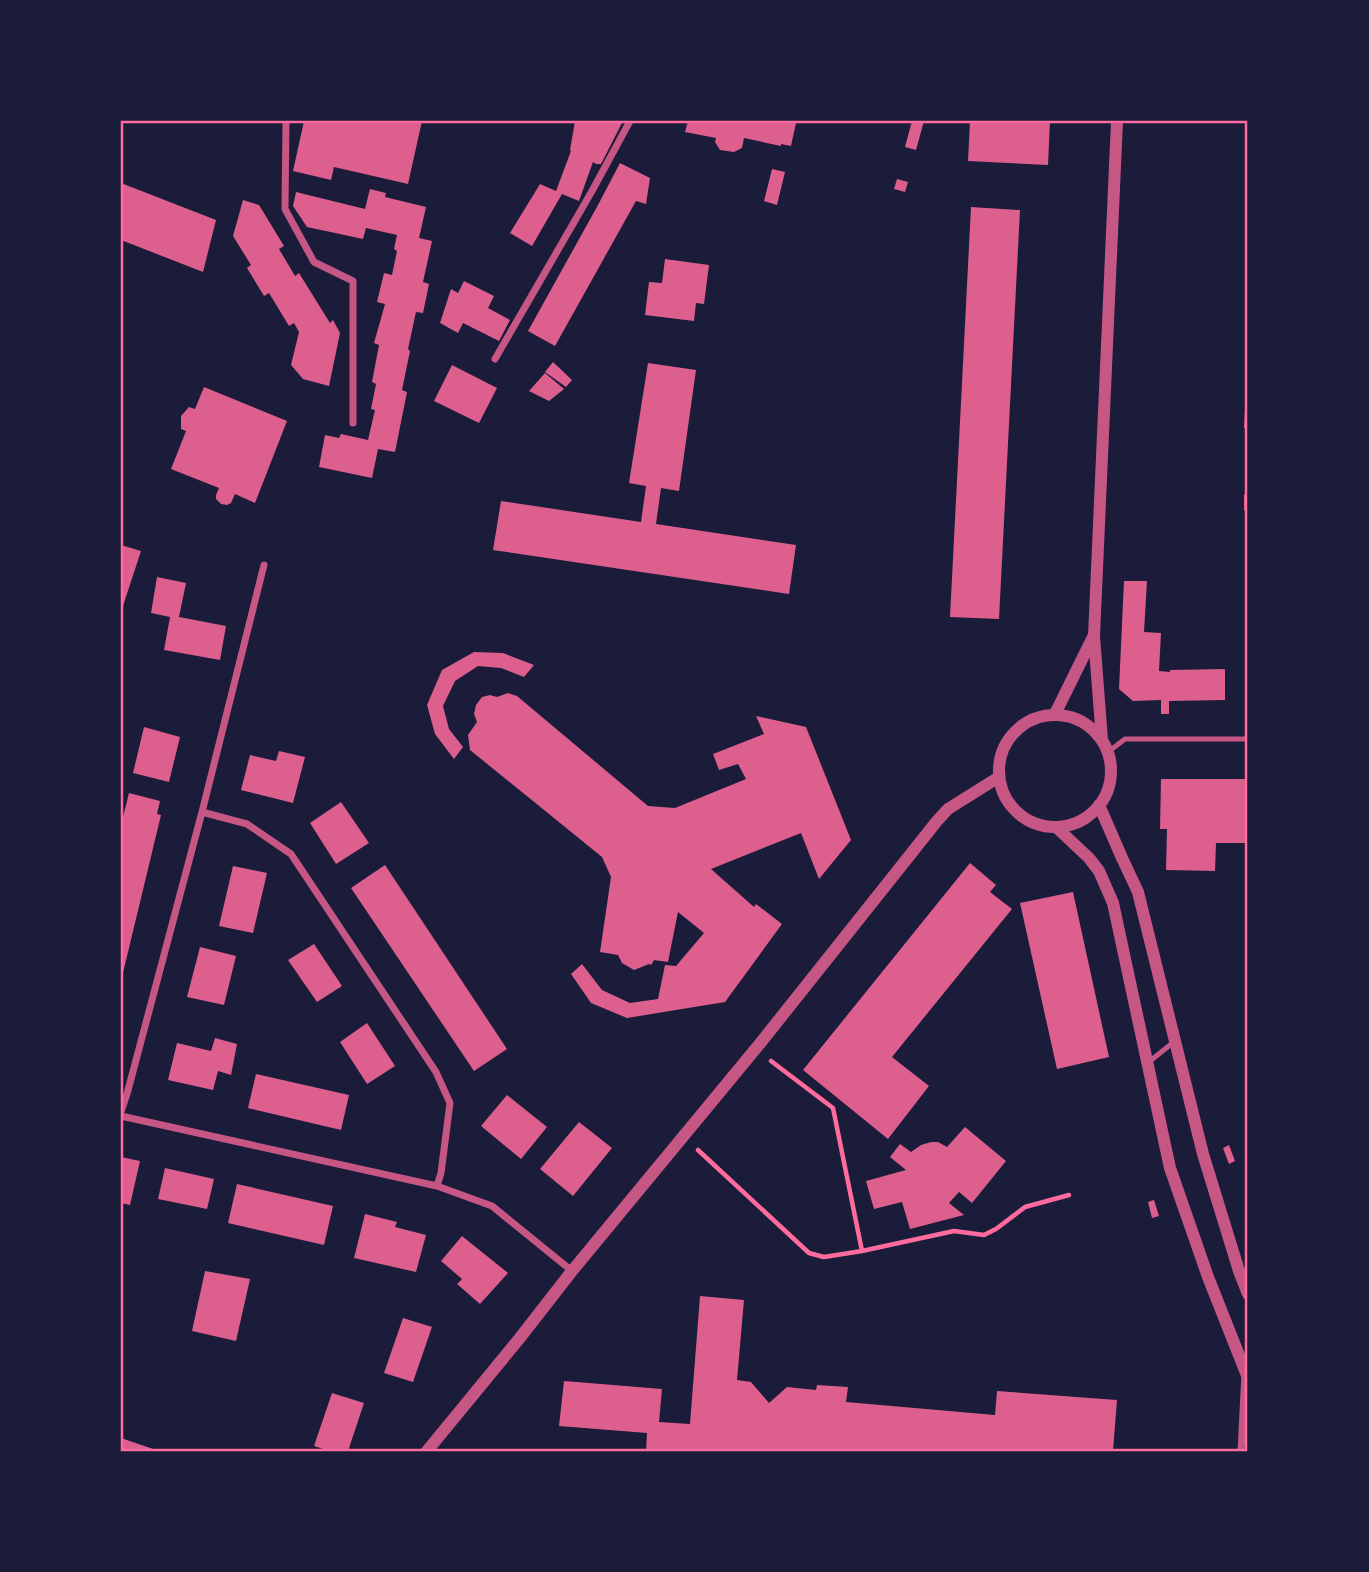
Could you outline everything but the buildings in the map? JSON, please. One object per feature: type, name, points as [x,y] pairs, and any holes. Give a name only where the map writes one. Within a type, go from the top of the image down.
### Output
[{"type":"street","points":[[286,121],[285,209],[314,262],[353,281],[353,424]]},
{"type":"street","points":[[495,359],[630,121]]},
{"type":"street","points":[[1105,746],[1087,724],[1072,717],[1055,714],[1023,724],[1003,748],[999,777],[1003,793],[1012,807],[1025,818],[1040,825],[1056,827],[1073,824],[1087,817],[1099,805],[1108,789],[1111,771],[1105,746],[1094,636],[1117,121]]},
{"type":"street","points":[[264,565],[202,812],[121,1114],[438,1186],[492,1206],[572,1271]]},
{"type":"street","points":[[1055,714],[1094,636]]},
{"type":"street","points":[[426,1451],[755,1050],[937,821],[948,809],[999,777]]},
{"type":"street","points":[[1099,805],[1138,892],[1203,1154],[1248,1294]]},
{"type":"street","points":[[202,812],[247,824],[291,855],[436,1072],[450,1103],[438,1186]]},
{"type":"street","points":[[1056,827],[1099,871],[1113,903],[1170,1168],[1208,1277],[1247,1372],[1241,1451]]},
{"type":"lane","points":[[1105,746],[1125,739],[1248,739]]},
{"type":"lane","points":[[1147,1063],[1175,1041]]},
{"type":"path","points":[[755,1050],[833,1108],[862,1251]]},
{"type":"path","points":[[695,1149],[809,1253],[824,1257],[954,1231],[984,1235],[1025,1207],[1069,1195]]}]
